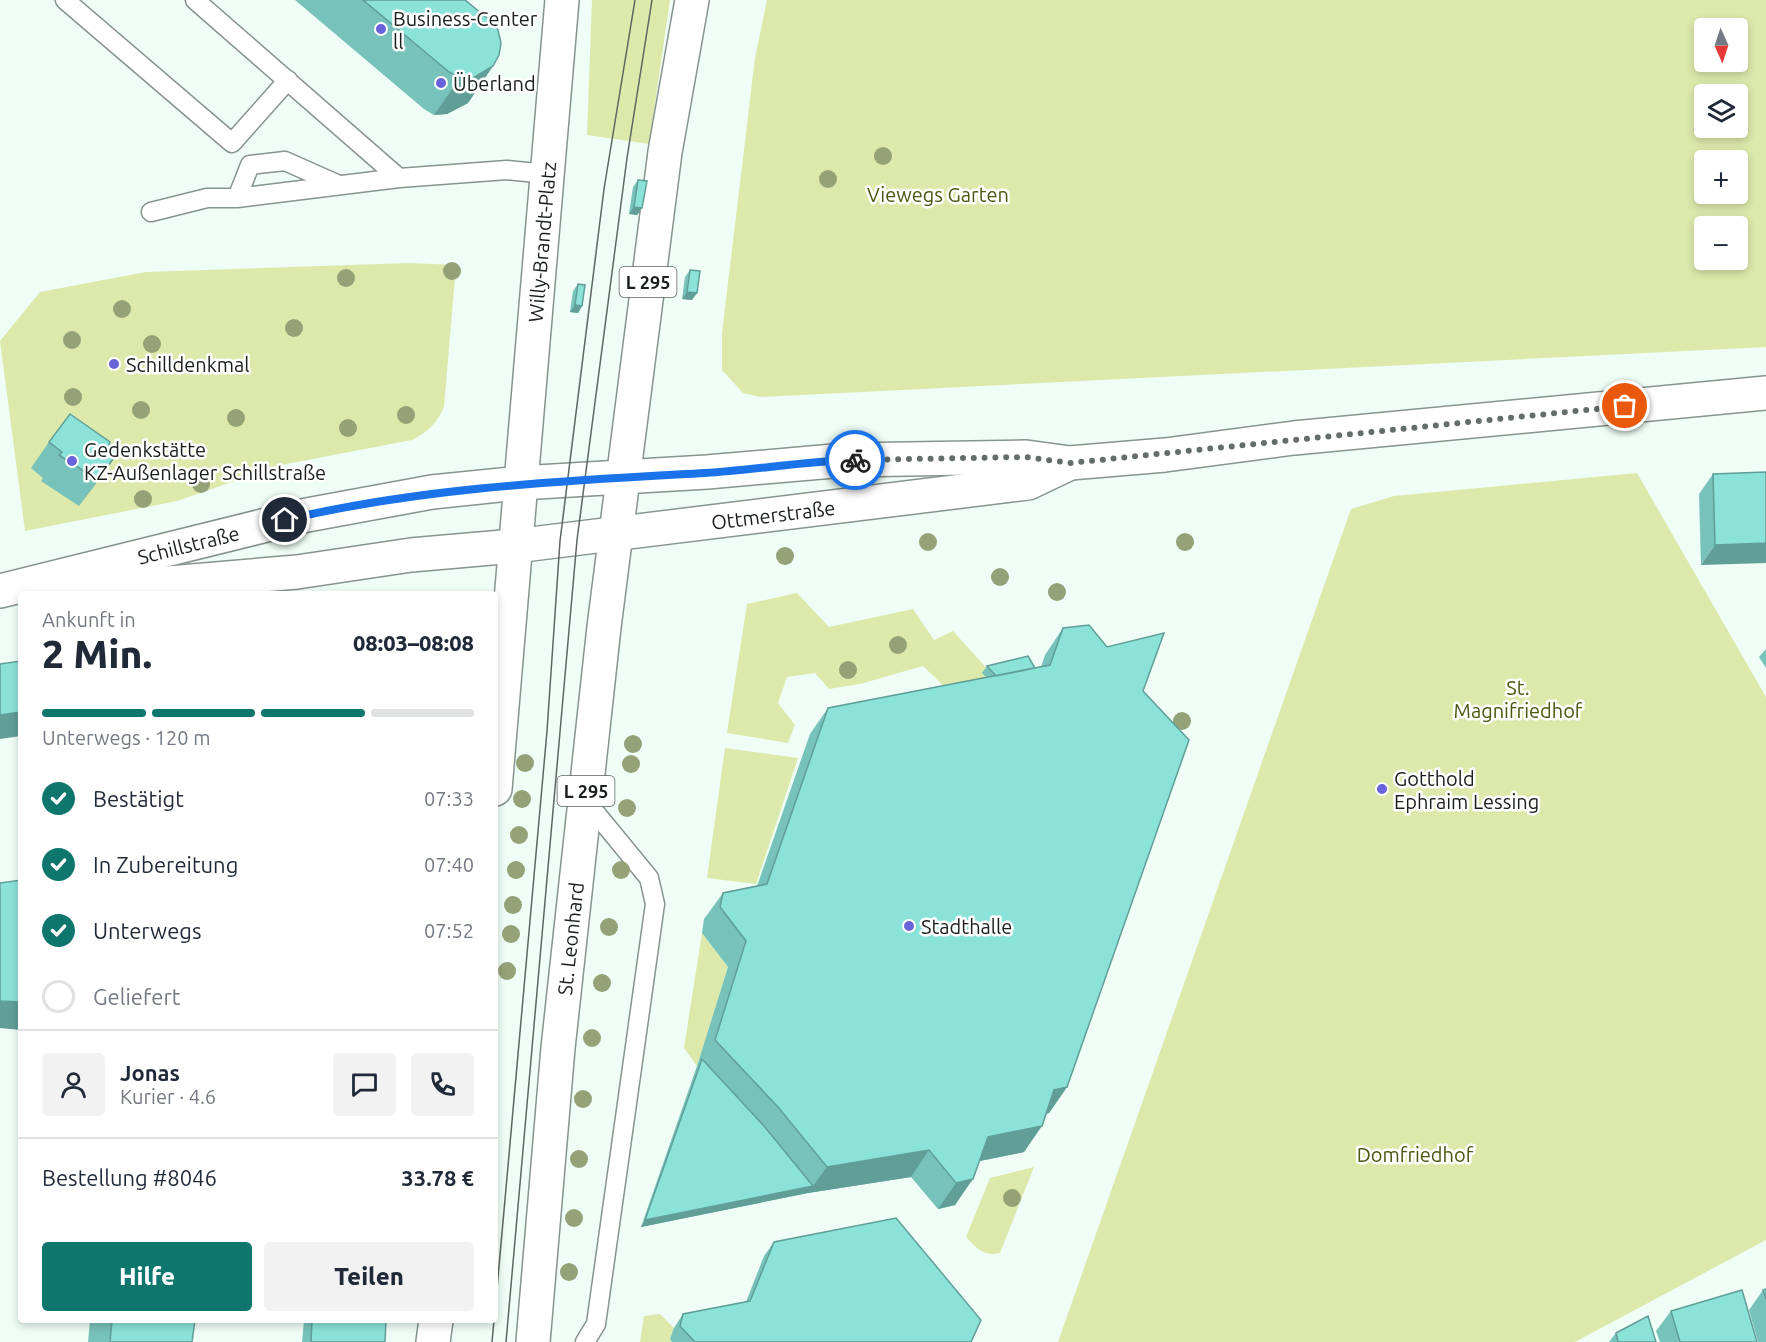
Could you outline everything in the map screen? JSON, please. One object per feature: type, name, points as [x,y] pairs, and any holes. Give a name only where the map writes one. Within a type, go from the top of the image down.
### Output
[{"type":"main road","name":"Willy-Brandt-Platz","points":[[515,546],[561,0]]},
{"type":"main road","name":"L 295","points":[[616,535],[665,152],[692,0]]},
{"type":"main road","name":"Ottmerstraße","points":[[624,477],[845,460],[1026,457],[1070,463],[1165,455],[1294,438],[1766,393]]},
{"type":"main road","name":"Ottmerstraße","points":[[515,546],[1028,483],[1070,463]]},
{"type":"main road","name":"Schillstraße","points":[[0,591],[308,515],[432,492],[520,483],[624,477]]},
{"type":"main road","name":"St. Leonhard","points":[[533,1342],[558,1048],[616,535]]},
{"type":"main road","name":"Schillstraße","points":[[78,591],[286,573],[411,555],[515,546]]},
{"type":"main road","points":[[498,753],[515,546]]},
{"type":"main road","points":[[0,597],[18,596]]},
{"type":"main road","points":[[434,1342],[436,1323]]},
{"type":"lane","points":[[65,0],[232,143],[288,80]]},
{"type":"lane","points":[[195,0],[399,178]]},
{"type":"lane","points":[[237,198],[250,165],[285,161],[339,185]]},
{"type":"lane","points":[[151,212],[207,198],[237,198],[399,178],[507,170],[547,174]]},
{"type":"lane","points":[[585,800],[649,878],[655,904],[596,1324],[585,1342]]},
{"type":"green space","points":[[592,0],[670,0],[649,144],[587,135]]},
{"type":"green space","name":"Viewegs Garten","points":[[767,0],[1766,0],[1766,347],[761,397],[743,393],[722,370],[722,333],[755,58]]},
{"type":"green space","points":[[409,263],[456,265],[444,407],[435,422],[423,434],[412,440],[281,465],[177,501],[25,531],[0,341],[40,292],[146,272]]},
{"type":"green space","name":"St. Magnifriedhof","points":[[1637,473],[1766,697],[1766,1240],[1575,1342],[1058,1342],[1351,509],[1394,496]]},
{"type":"green space","points":[[797,593],[829,627],[913,609],[934,640],[953,631],[1001,684],[953,695],[923,666],[860,684],[829,689],[815,673],[787,677],[778,703],[795,725],[788,743],[727,733],[747,604]]},
{"type":"green space","points":[[725,748],[798,758],[756,884],[707,878]]},
{"type":"green space","points":[[702,933],[728,967],[697,1066],[684,1048]]},
{"type":"green space","points":[[1034,1167],[1000,1253],[989,1254],[981,1251],[966,1237],[990,1178]]},
{"type":"green space","points":[[660,1314],[674,1328],[670,1339],[672,1342],[640,1342],[644,1316]]},
{"type":"building","points":[[363,0],[465,0],[492,22],[498,30],[501,43],[499,55],[493,66],[473,78],[460,78],[449,72]]},
{"type":"building","points":[[638,180],[647,181],[642,208],[634,207]]},
{"type":"building","points":[[690,270],[700,271],[697,293],[687,292]]},
{"type":"building","points":[[578,284],[585,285],[582,306],[575,305]]},
{"type":"building","points":[[70,414],[110,442],[109,444],[118,452],[98,480],[59,455],[62,452],[49,442]]},
{"type":"building","points":[[1766,472],[1766,543],[1715,545],[1713,474]]},
{"type":"building","name":"Stadthalle","points":[[1089,625],[1107,647],[1164,633],[1143,691],[1189,740],[1067,1087],[1054,1090],[1042,1126],[988,1137],[973,1179],[956,1183],[929,1150],[827,1167],[778,1107],[715,1040],[746,941],[720,907],[723,893],[767,884],[828,708],[1050,665],[1063,628]]},
{"type":"building","points":[[1028,656],[1035,668],[996,676],[987,666]]},
{"type":"building","points":[[18,661],[18,712],[0,715],[0,664]]},
{"type":"building","points":[[18,880],[18,1002],[0,1001],[0,883]]},
{"type":"building","points":[[702,1059],[764,1126],[813,1186],[645,1220]]},
{"type":"building","points":[[896,1218],[981,1320],[971,1342],[695,1342],[680,1326],[683,1314],[750,1301],[774,1242]]},
{"type":"building","points":[[1742,1290],[1757,1342],[1680,1342],[1671,1311]]},
{"type":"building","points":[[1648,1316],[1656,1342],[1618,1342],[1616,1333]]},
{"type":"building","points":[[112,1323],[195,1323],[192,1342],[110,1342]]},
{"type":"building","points":[[312,1323],[386,1323],[385,1342],[311,1342]]},
{"type":"tram line","points":[[498,1278],[547,731],[560,541],[604,189],[635,0]]},
{"type":"tram line","points":[[506,1342],[577,540],[627,158],[652,0]]},
{"type":"tram line","points":[[492,1342],[494,1323]]},
{"type":"way so far","points":[[855,460],[1026,457],[1070,463],[1165,455],[1294,438],[1625,406]]},
{"type":"place","name":"Business-Center ll","points":[[381,29]]},
{"type":"place","name":"Überland","points":[[441,83]]},
{"type":"place","name":"Schilldenkmal","points":[[114,364]]},
{"type":"place","name":"Gedenkstätte KZ-Außenlager Schillstraße","points":[[72,461]]},
{"type":"place","name":"Gotthold Ephraim Lessing","points":[[1382,789]]},
{"type":"place","name":"Stadthalle","points":[[909,926]]},
{"type":"route","points":[[285,520],[432,492],[520,483],[707,472],[855,460]]},
{"type":"park label","name":"Domfriedhof","points":[[1415,1154]]}]
